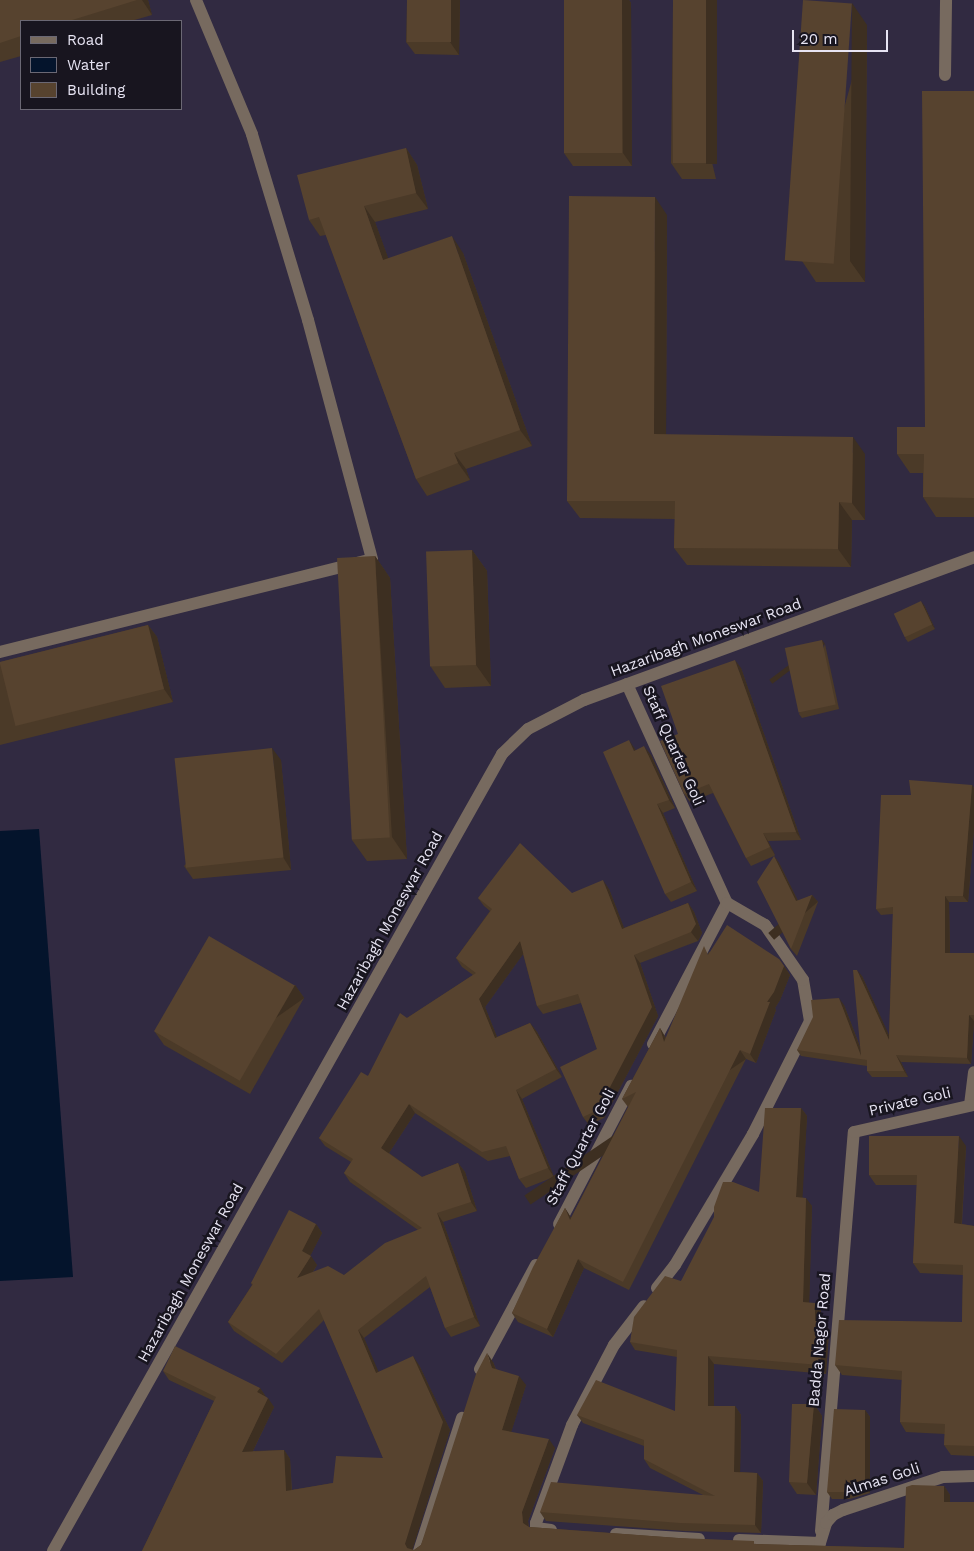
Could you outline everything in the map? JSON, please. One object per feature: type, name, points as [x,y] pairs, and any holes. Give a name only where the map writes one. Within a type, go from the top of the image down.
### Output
[{"type":"street","points":[[0,652],[372,558],[308,320],[252,134],[196,0]]},
{"type":"street","points":[[945,75],[946,0]]},
{"type":"street","name":"Hazaribagh Moneswar Road","points":[[53,1551],[502,754],[528,729],[584,700],[974,557]]},
{"type":"street","name":"Staff Quarter Goli","points":[[627,684],[727,904]]},
{"type":"street","points":[[568,1531],[541,1530],[536,1528],[536,1522],[572,1425],[614,1345],[675,1265],[753,1134],[810,1021],[803,980],[765,925],[727,904],[648,1054]]},
{"type":"street","name":"Staff Quarter Goli","points":[[550,1240],[639,1072]]},
{"type":"street","points":[[972,1105],[974,1072]]},
{"type":"street","name":"Private Goli","points":[[854,1132],[972,1105]]},
{"type":"street","name":"Badda Nagor Road","points":[[820,1547],[854,1132]]},
{"type":"street","points":[[474,1381],[519,1294],[541,1257]]},
{"type":"street","points":[[419,1551],[465,1409]]},
{"type":"street","name":"Almas Goli","points":[[820,1547],[826,1523],[833,1515],[843,1510],[943,1477],[974,1476]]},
{"type":"street","points":[[604,1533],[820,1547]]},
{"type":"water","points":[[39,829],[73,1277],[0,1281],[0,831]]},
{"type":"building","points":[[0,0],[137,0],[72,20],[20,20],[20,36],[0,43]]},
{"type":"building","points":[[407,0],[451,0],[451,42],[407,42]]},
{"type":"building","points":[[564,0],[622,0],[622,153],[564,153]]},
{"type":"building","points":[[673,0],[706,0],[706,163],[673,163]]},
{"type":"building","points":[[803,0],[852,3],[834,264],[785,260]]},
{"type":"building","points":[[922,91],[974,91],[974,498],[923,497],[924,454],[897,454],[897,427],[925,427]]},
{"type":"building","points":[[406,148],[416,193],[364,206],[383,260],[452,236],[520,430],[454,453],[458,463],[416,479],[319,217],[309,220],[297,175]]},
{"type":"building","points":[[569,196],[655,197],[654,434],[853,437],[852,503],[839,502],[838,549],[674,548],[675,501],[567,501]]},
{"type":"building","points":[[472,550],[476,665],[430,667],[426,552]]},
{"type":"building","points":[[375,556],[390,838],[352,840],[337,558]]},
{"type":"building","points":[[921,601],[932,625],[905,637],[894,614]]},
{"type":"building","points":[[148,625],[164,689],[16,726],[0,662]]},
{"type":"building","points":[[822,640],[836,705],[799,712],[785,648]]},
{"type":"building","points":[[735,660],[796,832],[763,833],[770,847],[746,858],[709,784],[684,794],[660,741],[678,734],[661,686]]},
{"type":"building","points":[[629,740],[634,751],[644,746],[669,800],[657,804],[691,882],[665,894],[603,752]]},
{"type":"building","points":[[272,748],[283,857],[186,868],[175,758]]},
{"type":"building","points":[[909,780],[972,785],[963,896],[945,896],[945,953],[974,953],[974,1015],[969,1015],[967,1058],[896,1055],[904,1071],[867,1071],[867,1060],[797,1050],[813,1017],[811,1000],[839,998],[861,1056],[853,970],[857,970],[889,1040],[893,907],[876,909],[881,795],[911,795]]},
{"type":"building","points":[[520,843],[572,893],[603,880],[622,929],[688,903],[696,924],[691,932],[634,955],[652,1007],[598,1110],[583,1117],[560,1067],[597,1049],[578,994],[537,1006],[520,941],[479,999],[495,1038],[530,1023],[556,1069],[516,1090],[548,1168],[519,1179],[506,1146],[482,1152],[409,1104],[381,1148],[422,1177],[458,1163],[471,1202],[437,1213],[474,1317],[445,1328],[426,1276],[358,1330],[376,1373],[413,1356],[443,1422],[405,1544],[407,1548],[414,1550],[421,1545],[476,1374],[487,1353],[492,1368],[519,1376],[502,1430],[549,1439],[522,1512],[523,1523],[529,1527],[679,1538],[754,1541],[754,1544],[904,1548],[906,1487],[912,1485],[944,1486],[944,1502],[974,1502],[974,1551],[142,1551],[216,1397],[163,1371],[175,1346],[260,1388],[257,1392],[268,1398],[242,1452],[284,1450],[286,1491],[333,1483],[336,1456],[383,1458],[319,1309],[276,1354],[228,1322],[253,1284],[251,1283],[289,1210],[316,1224],[302,1251],[311,1256],[297,1278],[328,1266],[344,1275],[385,1243],[422,1228],[344,1173],[353,1159],[319,1138],[361,1072],[368,1076],[400,1013],[407,1018],[476,973],[456,958],[492,909],[478,898]]},
{"type":"building","points":[[774,856],[796,901],[812,895],[791,949],[757,882]]},
{"type":"building","points":[[727,925],[779,959],[784,966],[774,992],[767,1002],[770,1002],[750,1054],[740,1050],[623,1282],[578,1259],[547,1329],[512,1313],[533,1267],[565,1208],[570,1220],[636,1092],[622,1099],[660,1028],[664,1042],[704,946],[708,955]]},
{"type":"building","points":[[209,936],[295,986],[240,1081],[154,1031]]},
{"type":"building","points":[[765,1108],[801,1108],[796,1197],[806,1198],[803,1302],[815,1303],[815,1321],[824,1321],[820,1365],[708,1356],[708,1406],[735,1406],[734,1472],[757,1473],[755,1525],[680,1523],[540,1512],[551,1482],[715,1496],[644,1459],[644,1440],[577,1415],[596,1380],[675,1411],[677,1350],[630,1342],[634,1317],[665,1276],[681,1281],[714,1217],[714,1207],[723,1182],[733,1182],[759,1192]]},
{"type":"building","points":[[869,1136],[959,1136],[954,1223],[974,1226],[974,1446],[944,1445],[945,1424],[900,1422],[902,1371],[835,1365],[839,1320],[962,1322],[963,1265],[913,1263],[917,1175],[869,1175]]},
{"type":"building","points":[[792,1404],[814,1404],[807,1483],[789,1482]]},
{"type":"building","points":[[834,1409],[865,1410],[865,1485],[844,1492],[827,1492]]}]
